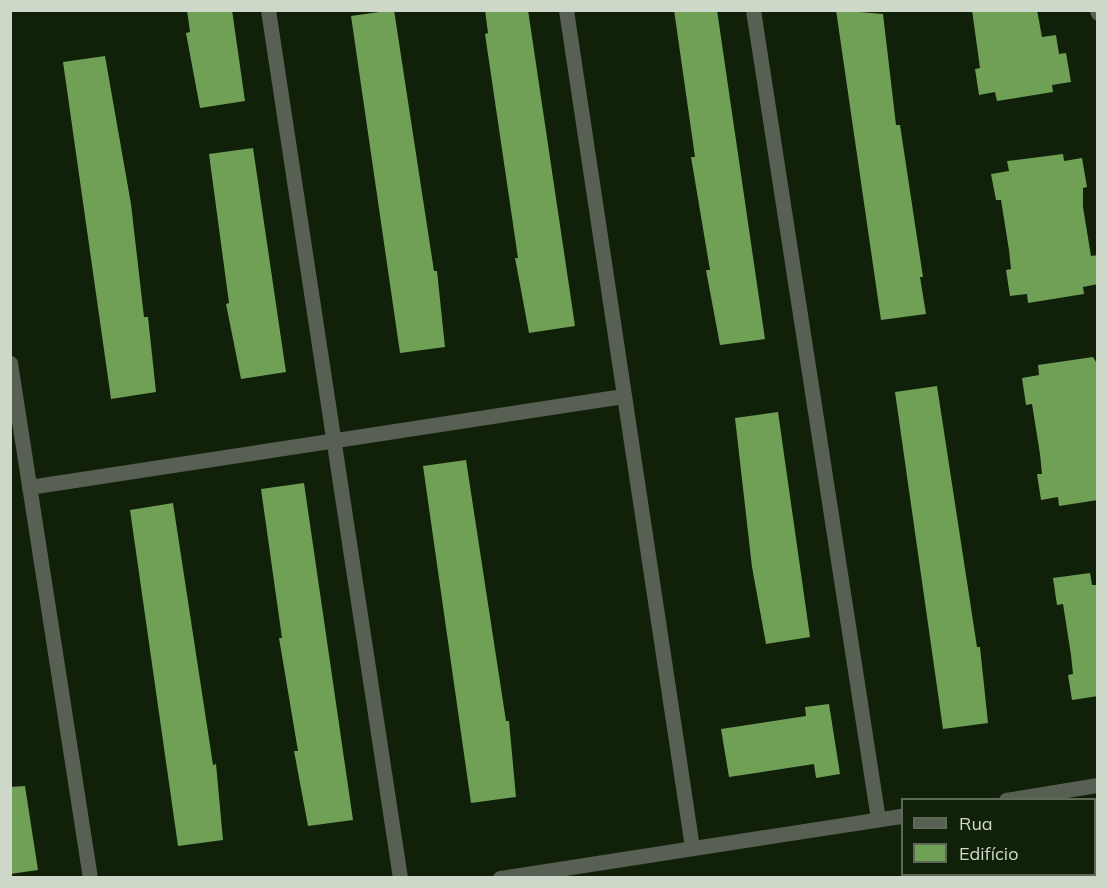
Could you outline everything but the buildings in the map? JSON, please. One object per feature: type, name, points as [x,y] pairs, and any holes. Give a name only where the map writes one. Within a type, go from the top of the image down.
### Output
[{"type":"street","points":[[566,10],[692,847]]},
{"type":"street","points":[[753,10],[879,819]]},
{"type":"street","points":[[269,15],[400,878]]},
{"type":"street","points":[[10,363],[90,878]]},
{"type":"street","points":[[30,486],[623,396]]},
{"type":"street","points":[[1018,798],[1098,784]]},
{"type":"street","points":[[500,878],[901,816]]}]
